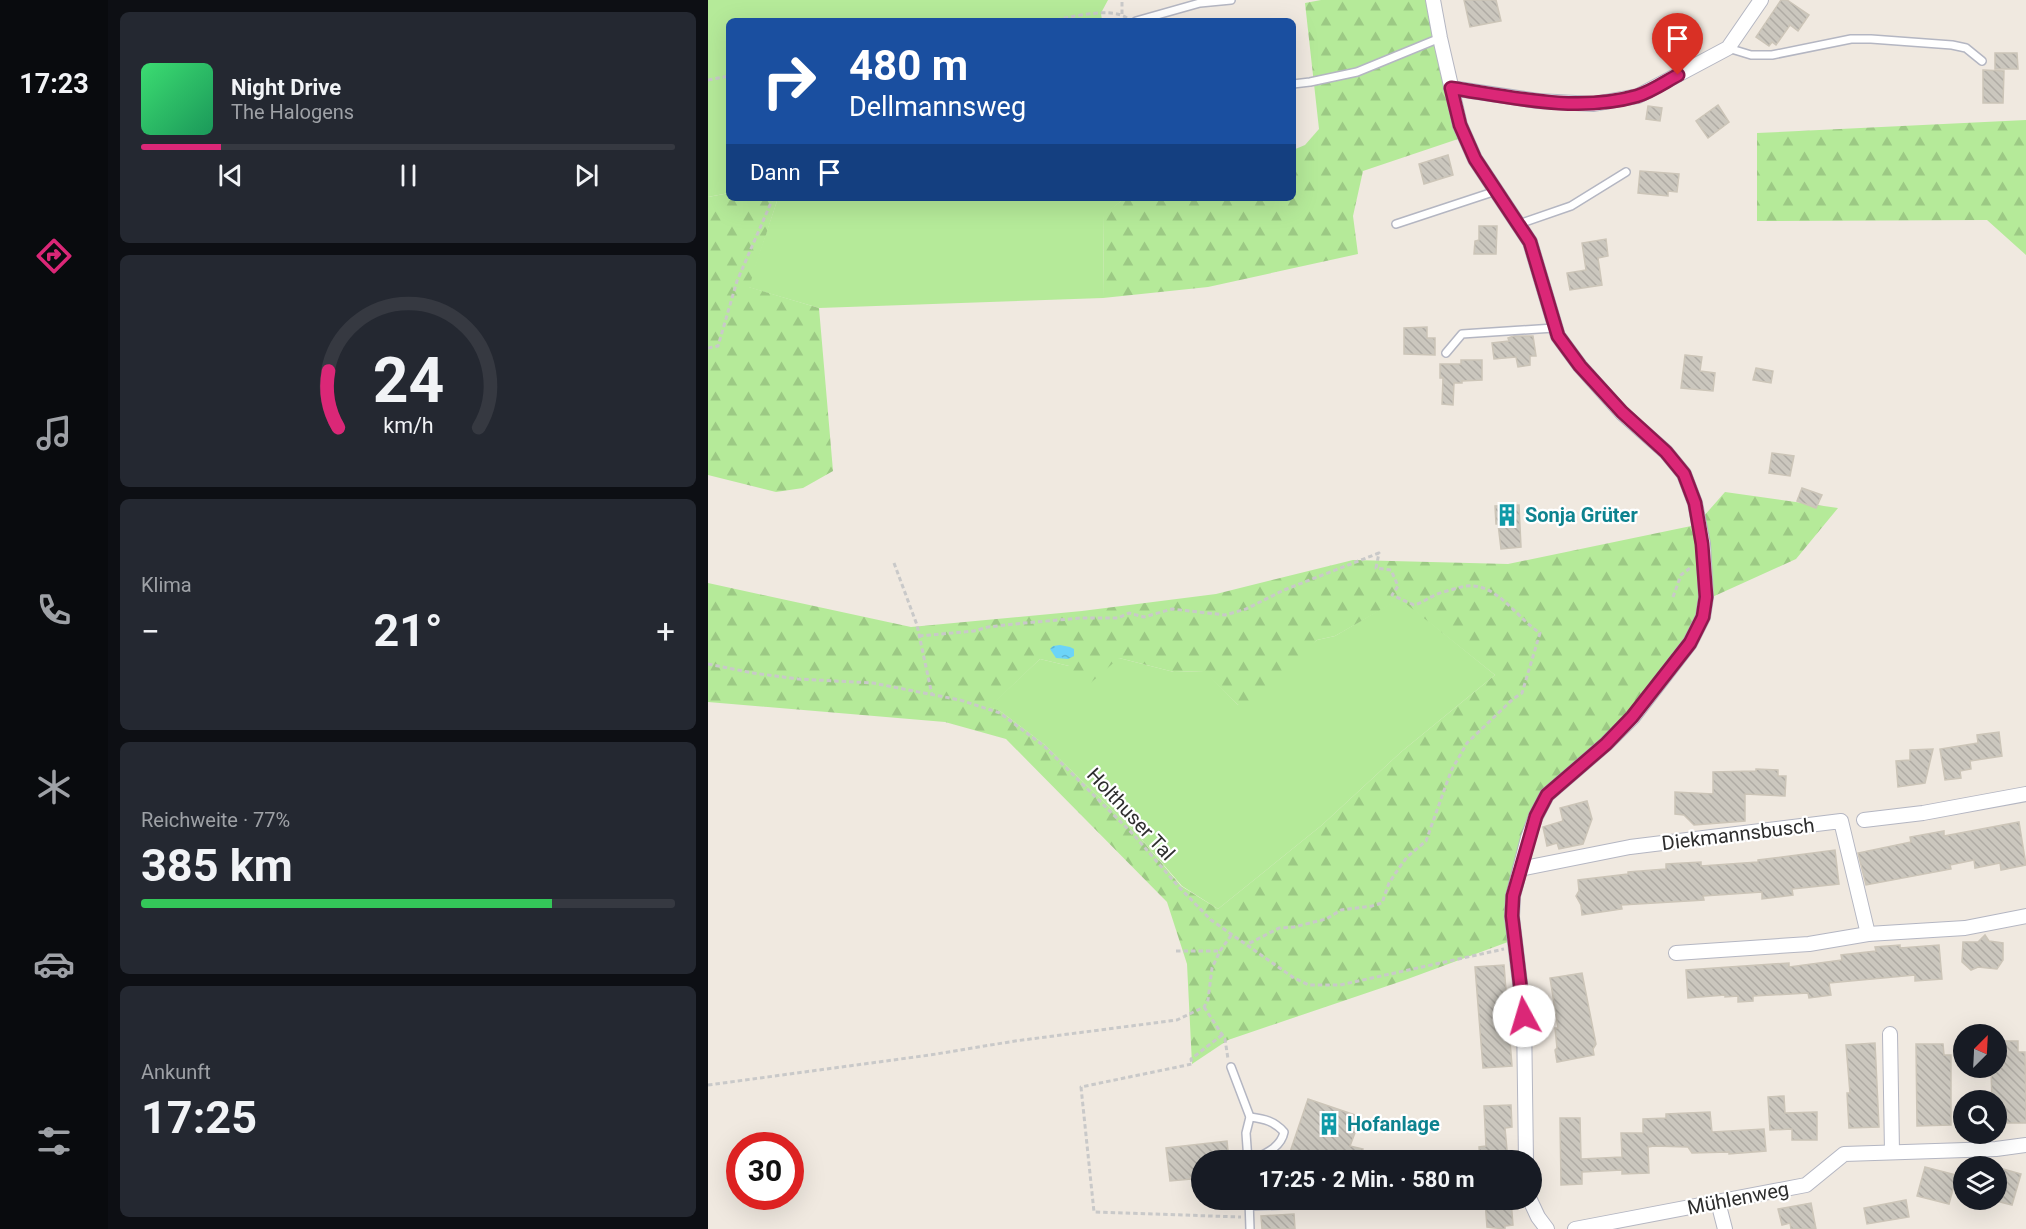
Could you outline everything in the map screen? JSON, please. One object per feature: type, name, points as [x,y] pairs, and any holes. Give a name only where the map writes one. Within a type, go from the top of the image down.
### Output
[{"type":"street","points":[[1433,0],[1460,125],[1475,159],[1530,242],[1539,267],[1554,328],[1567,351],[1580,366],[1622,412],[1666,452],[1684,474],[1695,503],[1702,544],[1706,597],[1703,617],[1690,643],[1626,724],[1547,795],[1536,816],[1520,869],[1513,896],[1512,916],[1524,1016],[1526,1150]]},
{"type":"street","points":[[1451,88],[1538,101],[1594,104],[1638,96],[1728,48],[1761,0]]},
{"type":"street","points":[[1864,820],[1923,813],[2026,794]]},
{"type":"street","name":"Diekmannsbusch","points":[[1520,869],[1630,848],[1841,821],[1868,934]]},
{"type":"street","points":[[1676,953],[1809,944],[1868,934],[1965,928],[2026,916]]},
{"type":"street","points":[[1890,1034],[1892,1152]]},
{"type":"street","name":"Mühlenweg","points":[[1575,1229],[1806,1185],[1844,1154],[1996,1149],[2026,1145]]},
{"type":"street","points":[[1718,1202],[1725,1229]]},
{"type":"street","points":[[1534,1210],[1547,1229]]},
{"type":"lane","points":[[1147,18],[1200,3],[1230,0]]},
{"type":"lane","points":[[1296,83],[1357,72],[1440,38]]},
{"type":"lane","points":[[1728,48],[1751,55],[1772,55],[1851,39],[1871,39],[1952,45],[1966,48],[1982,62]]},
{"type":"lane","points":[[1519,224],[1571,206],[1626,172]]},
{"type":"lane","points":[[1396,224],[1496,191]]},
{"type":"lane","points":[[1446,353],[1462,334],[1554,328]]},
{"type":"lane","points":[[1231,1067],[1250,1117],[1246,1133],[1248,1150]]},
{"type":"lane","points":[[1250,1117],[1266,1119],[1276,1124],[1284,1132],[1282,1140],[1270,1150]]},
{"type":"lane","points":[[1250,1210],[1250,1229]]},
{"type":"path","points":[[1122,0],[1120,3],[1122,14]]},
{"type":"path","points":[[1068,18],[1122,14],[1127,18]]},
{"type":"path","points":[[708,80],[726,77]]},
{"type":"path","points":[[708,348],[718,346],[737,281],[772,201]]},
{"type":"path","points":[[919,636],[1024,623],[1081,618],[1118,618],[1129,613],[1144,617],[1172,609],[1225,615],[1246,609],[1284,590],[1379,553],[1376,568],[1391,570],[1398,586],[1392,595],[1414,605],[1436,594],[1472,585],[1487,589],[1507,602],[1517,615],[1540,633],[1522,693],[1512,699],[1467,743],[1451,771],[1426,840],[1407,857],[1399,868],[1389,883],[1382,903],[1341,910],[1326,919],[1294,927],[1279,928],[1248,944]]},
{"type":"path","points":[[894,563],[919,636],[932,695]]},
{"type":"path","points":[[1673,597],[1682,575],[1688,569],[1703,563]]},
{"type":"path","name":"Holthuser Tal","points":[[708,664],[798,679],[873,683],[960,700],[1000,713],[1044,746],[1133,834],[1211,920],[1294,978],[1309,985],[1340,985],[1517,946]]},
{"type":"path","points":[[708,1086],[1177,1020],[1204,1007],[1208,1000],[1212,968],[1232,934]]},
{"type":"path","points":[[1176,951],[1220,951]]},
{"type":"path","points":[[1204,1007],[1222,1035],[1231,1067]]},
{"type":"path","points":[[1222,1035],[1191,1059],[1192,1064],[1081,1088],[1094,1212],[1250,1217]]},
{"type":"green space","points":[[708,0],[1108,0],[1101,13],[1102,18],[726,18],[726,194],[708,197]]},
{"type":"green space","points":[[1321,0],[1430,0],[1461,138],[1363,171],[1353,216],[1358,254],[1208,287],[1103,298],[1104,214],[1121,201],[1296,201],[1296,149],[1305,145],[1319,129],[1305,3]]},
{"type":"green space","points":[[2026,120],[2026,255],[1987,220],[1757,221],[1757,133]]},
{"type":"green space","points":[[726,194],[726,201],[777,201],[749,287],[819,308],[833,471],[803,488],[776,492],[708,475],[708,197]]},
{"type":"green space","points":[[777,201],[1121,201],[1104,215],[1103,298],[819,308],[748,287]]},
{"type":"green space","points":[[1725,492],[1838,508],[1796,559],[1710,598],[1685,643],[1631,716],[1546,795],[1519,869],[1516,939],[1405,980],[1228,1040],[1192,1064],[1187,964],[1167,902],[1006,739],[945,722],[708,702],[708,583],[911,627],[1082,611],[1216,594],[1353,560],[1508,564],[1696,525]],"holes":[[[1400,599],[1495,675],[1401,752],[1322,825],[1218,909],[1181,886],[1136,833],[1045,745],[1000,711],[990,707],[1040,659],[1069,666],[1086,687],[1119,658],[1174,672],[1203,671],[1238,705],[1258,702],[1317,640],[1335,636]]]},
{"type":"green space","points":[[1400,598],[1495,675],[1401,752],[1322,825],[1218,909],[1182,886],[1136,833],[1045,745],[1000,711],[989,707],[1040,659],[1069,666],[1119,658],[1174,672],[1204,671],[1238,705],[1317,640],[1335,636]]},
{"type":"water","points":[[1060,645],[1074,649],[1074,656],[1068,659],[1056,658],[1050,649]]},
{"type":"building","points":[[1464,0],[1496,0],[1501,21],[1470,27]]},
{"type":"building","points":[[1781,0],[1787,0],[1809,15],[1798,31],[1790,25],[1776,45],[1772,42],[1769,46],[1756,37]]},
{"type":"building","points":[[1995,53],[2017,53],[2018,69],[1995,69]]},
{"type":"building","points":[[1983,70],[2004,71],[2003,103],[1983,103]]},
{"type":"building","points":[[1718,105],[1729,122],[1708,138],[1696,121]]},
{"type":"building","points":[[1648,106],[1662,108],[1660,121],[1646,119]]},
{"type":"building","points":[[1448,155],[1453,175],[1424,184],[1419,164]]},
{"type":"building","points":[[1640,171],[1679,174],[1677,192],[1668,191],[1668,196],[1638,193]]},
{"type":"building","points":[[1479,226],[1497,226],[1496,254],[1474,254],[1475,241],[1479,240]]},
{"type":"building","points":[[1606,239],[1608,256],[1598,258],[1602,285],[1570,290],[1567,273],[1586,270],[1582,243]]},
{"type":"building","points":[[1427,327],[1427,338],[1435,338],[1435,355],[1404,354],[1404,328]]},
{"type":"building","points":[[1533,336],[1536,356],[1530,356],[1530,365],[1518,367],[1516,357],[1494,359],[1492,343],[1509,341],[1508,338]]},
{"type":"building","points":[[1685,355],[1702,357],[1700,371],[1715,373],[1713,391],[1681,388]]},
{"type":"building","points":[[1461,360],[1482,360],[1482,380],[1454,383],[1453,405],[1442,404],[1443,378],[1440,378],[1440,364],[1461,364]]},
{"type":"building","points":[[1756,368],[1773,371],[1771,383],[1753,380]]},
{"type":"building","points":[[1772,453],[1794,456],[1790,476],[1769,473]]},
{"type":"building","points":[[1802,488],[1822,495],[1816,508],[1797,501]]},
{"type":"building","points":[[1519,505],[1521,547],[1501,549],[1495,506]]},
{"type":"building","points":[[1999,732],[2002,756],[1970,761],[1971,769],[1960,771],[1961,778],[1945,780],[1940,749],[1978,743],[1977,735]]},
{"type":"building","points":[[1933,749],[1925,783],[1898,787],[1896,761],[1910,760],[1910,750]]},
{"type":"building","points":[[1756,769],[1778,770],[1778,776],[1786,776],[1785,796],[1745,794],[1745,821],[1694,825],[1684,815],[1675,814],[1675,792],[1713,794],[1713,772],[1756,771]]},
{"type":"building","points":[[1587,801],[1592,819],[1583,844],[1559,849],[1557,843],[1547,846],[1543,827],[1563,821],[1560,808]]},
{"type":"building","points":[[2019,822],[2026,865],[2001,870],[2000,863],[1975,868],[1974,860],[1950,865],[1951,869],[1866,885],[1858,853],[1911,842],[1910,837],[1944,831],[1944,836]]},
{"type":"building","points":[[1835,850],[1839,884],[1792,889],[1793,895],[1762,899],[1762,892],[1703,896],[1704,900],[1621,905],[1622,909],[1582,915],[1581,905],[1576,896],[1579,891],[1578,880],[1666,869],[1666,864],[1701,862],[1701,866],[1758,862],[1758,860]]},
{"type":"building","points":[[1985,935],[1989,941],[2003,943],[2003,960],[1997,969],[1978,967],[1971,970],[1962,962],[1963,942],[1978,942]]},
{"type":"building","points":[[1900,945],[1900,948],[1939,945],[1942,979],[1915,981],[1915,975],[1829,983],[1831,995],[1809,998],[1808,993],[1753,996],[1753,1001],[1738,1002],[1738,996],[1688,998],[1686,970],[1789,963],[1789,967],[1842,960],[1841,955],[1876,951],[1875,947]]},
{"type":"building","points":[[1504,965],[1512,1066],[1483,1068],[1475,967]]},
{"type":"building","points":[[1582,973],[1596,1044],[1593,1049],[1594,1055],[1557,1062],[1555,1028],[1558,1028],[1550,978]]},
{"type":"building","points":[[2007,1041],[2018,1041],[2018,1052],[2025,1052],[2026,1123],[2007,1123],[2007,1090],[1992,1090],[1991,1078],[2007,1078]]},
{"type":"building","points":[[1875,1043],[1879,1127],[1849,1128],[1847,1093],[1850,1093],[1846,1045]]},
{"type":"building","points":[[1916,1044],[1943,1044],[1944,1055],[1951,1055],[1951,1125],[1917,1126]]},
{"type":"building","points":[[1784,1096],[1785,1113],[1817,1112],[1817,1140],[1792,1140],[1792,1129],[1770,1130],[1768,1097]]},
{"type":"building","name":"Hofanlage","points":[[1308,1099],[1361,1117],[1350,1146],[1363,1150],[1291,1150]]},
{"type":"building","points":[[1511,1105],[1512,1127],[1505,1128],[1507,1150],[1479,1150],[1479,1147],[1486,1146],[1484,1106]]},
{"type":"building","points":[[1710,1112],[1712,1132],[1764,1129],[1766,1151],[1729,1154],[1729,1152],[1692,1153],[1688,1147],[1654,1146],[1648,1147],[1649,1173],[1622,1174],[1622,1170],[1582,1172],[1582,1184],[1561,1185],[1560,1118],[1580,1118],[1581,1159],[1622,1157],[1621,1133],[1643,1133],[1643,1119],[1666,1118],[1666,1114]]},
{"type":"building","points":[[1227,1141],[1228,1150],[1191,1150],[1191,1179],[1170,1181],[1166,1148]]},
{"type":"building","points":[[1925,1167],[1953,1174],[1953,1189],[1949,1204],[1917,1196]]},
{"type":"building","points":[[2007,1170],[2021,1174],[2012,1205],[2007,1204]]},
{"type":"building","points":[[1906,1200],[1909,1217],[1867,1224],[1864,1208]]},
{"type":"building","points":[[1811,1203],[1816,1229],[1791,1229],[1790,1223],[1782,1225],[1778,1209]]},
{"type":"building","points":[[1486,1210],[1512,1210],[1513,1225],[1505,1226],[1505,1229],[1487,1227]]},
{"type":"building","points":[[1294,1214],[1295,1229],[1262,1229],[1261,1216]]},
{"type":"place","name":"Sonja Grüter","points":[[1507,515]]},
{"type":"place","name":"Hofanlage","points":[[1329,1124]]},
{"type":"route","points":[[1524,1016],[1512,916],[1513,896],[1536,816],[1547,795],[1606,744],[1632,717],[1690,643],[1703,617],[1706,597],[1702,544],[1695,503],[1684,474],[1666,452],[1622,412],[1567,351],[1558,336],[1530,242],[1475,159],[1460,125],[1451,88],[1538,101],[1594,104],[1638,96],[1678,75]]}]
